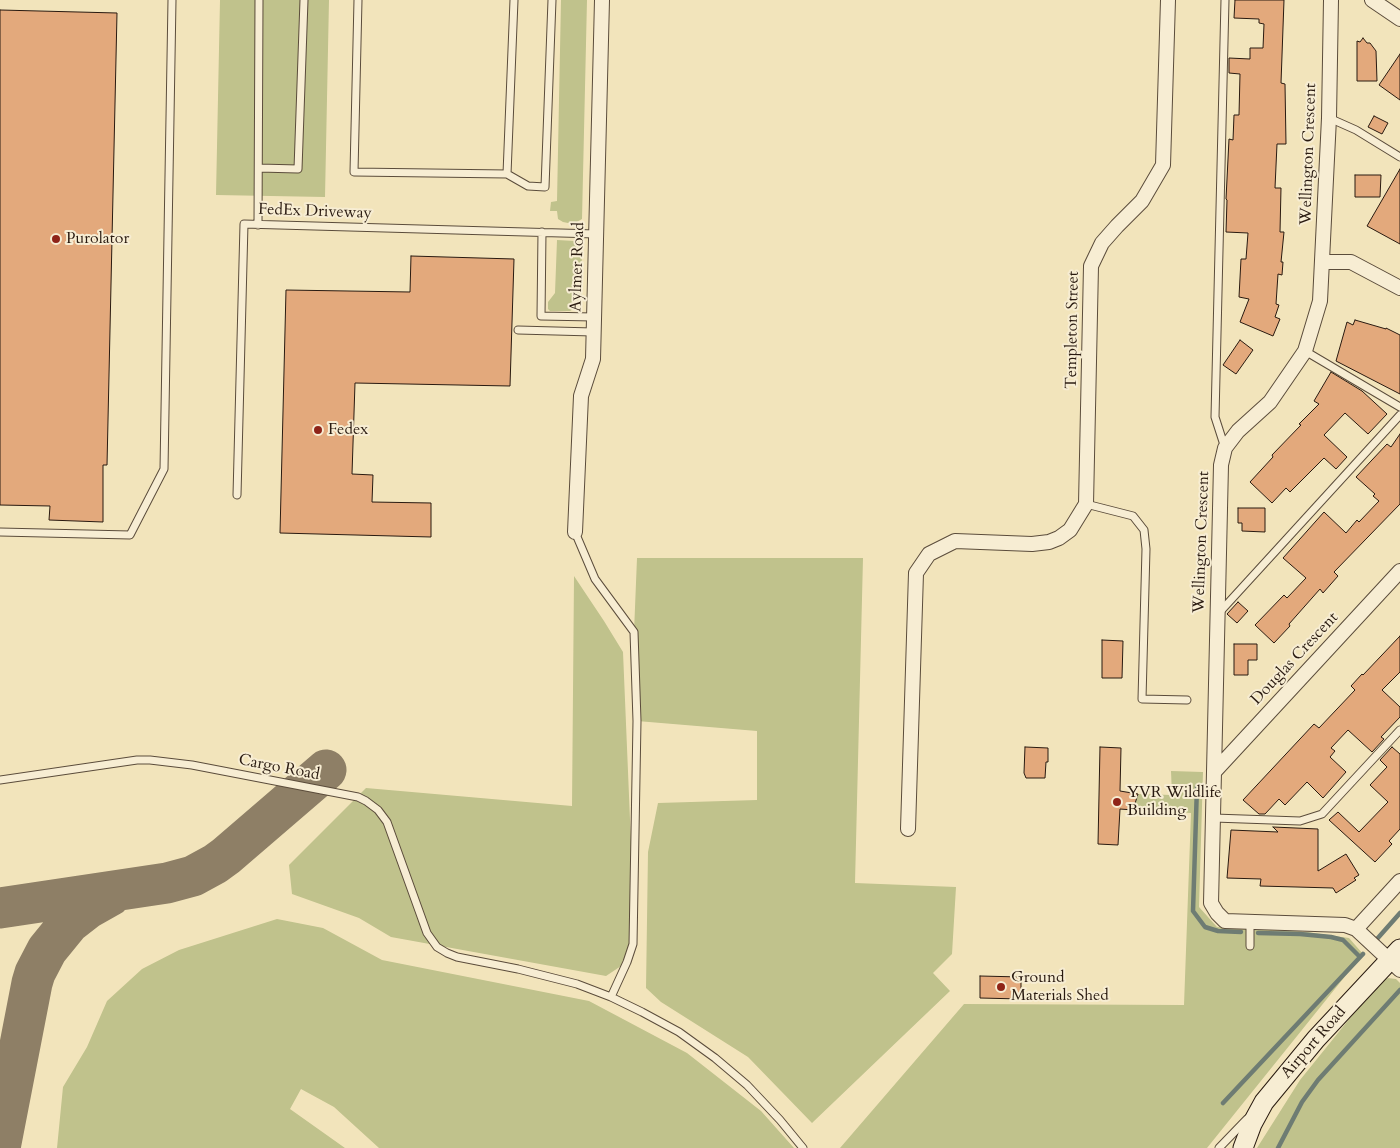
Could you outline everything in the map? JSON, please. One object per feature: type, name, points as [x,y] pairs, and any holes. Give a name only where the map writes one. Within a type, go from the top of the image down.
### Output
[{"type":"street","name":"Aylmer Road","points":[[575,532],[581,396],[593,359],[602,0]]},
{"type":"street","name":"Templeton Street","points":[[1086,504],[1091,266],[1102,243],[1142,201],[1163,165],[1168,0]]},
{"type":"street","name":"Wellington Crescent","points":[[1331,0],[1329,118],[1320,301],[1305,351],[1270,402],[1238,431],[1226,448],[1221,465],[1211,903],[1216,913],[1225,921],[1345,925],[1356,929]]},
{"type":"street","points":[[1372,0],[1400,19]]},
{"type":"street","points":[[1322,262],[1351,262],[1400,288]]},
{"type":"street","points":[[908,829],[916,573],[929,554],[954,541],[1032,544],[1049,542],[1059,538],[1070,530],[1086,504]]},
{"type":"street","name":"Douglas Crescent","points":[[1215,771],[1400,571]]},
{"type":"street","points":[[1396,960],[1356,929],[1400,881]]},
{"type":"street","name":"Airport Road","points":[[1243,1148],[1252,1124],[1264,1102],[1316,1039],[1396,960]]},
{"type":"lane","points":[[0,532],[130,535],[164,469],[172,0]]},
{"type":"lane","points":[[258,225],[259,0]]},
{"type":"lane","points":[[259,168],[298,169],[304,0]]},
{"type":"lane","points":[[358,0],[354,172],[507,174],[528,186],[545,187],[552,0]]},
{"type":"lane","points":[[507,174],[514,0]]},
{"type":"lane","points":[[1224,0],[1215,417],[1226,448]]},
{"type":"lane","points":[[1329,118],[1356,130],[1400,157]]},
{"type":"lane","name":"FedEx Driveway","points":[[237,495],[244,224],[596,234]]},
{"type":"lane","points":[[542,232],[541,316],[594,317]]},
{"type":"lane","points":[[518,330],[593,332]]},
{"type":"lane","points":[[1305,351],[1400,406]]},
{"type":"lane","points":[[1217,616],[1400,415]]},
{"type":"lane","points":[[1086,504],[1133,516],[1144,530],[1146,549],[1142,699],[1187,700]]},
{"type":"lane","points":[[575,532],[595,579],[634,632],[637,720],[633,944],[611,997]]},
{"type":"lane","points":[[1214,818],[1300,821],[1322,814],[1400,730]]},
{"type":"lane","name":"Cargo Road","points":[[0,780],[137,760],[150,760],[192,765],[358,798],[374,806],[387,822],[427,933],[437,947],[447,954],[457,957],[577,984],[611,997],[679,1032],[748,1085],[803,1148]]},
{"type":"lane","points":[[1250,922],[1250,946]]},
{"type":"lane","points":[[1219,1148],[1264,1102]]},
{"type":"green space","points":[[220,0],[329,0],[325,197],[216,195]]},
{"type":"green space","points":[[561,0],[587,0],[582,219],[573,224],[558,219],[557,211],[550,211],[551,202],[557,201]]},
{"type":"green space","points":[[557,240],[575,241],[582,248],[582,294],[578,306],[570,311],[550,311],[548,309],[548,302],[555,293]]},
{"type":"green space","points":[[637,558],[863,558],[855,883],[956,887],[952,954],[933,973],[950,991],[812,1123],[748,1057],[661,1002],[646,988],[648,852],[658,803],[757,800],[757,731],[637,721],[634,632]]},
{"type":"green space","points":[[574,576],[623,652],[635,939],[627,962],[606,976],[391,937],[359,918],[292,894],[289,865],[366,788],[572,806]]},
{"type":"green space","points":[[1171,771],[1203,772],[1199,907],[1217,927],[1307,932],[1349,938],[1363,954],[1207,1148],[840,1148],[964,1004],[1184,1005],[1191,813],[1133,810],[1138,794],[1172,795]]},
{"type":"green space","points":[[277,919],[323,928],[382,960],[589,1001],[687,1053],[761,1111],[794,1148],[379,1148],[334,1107],[301,1089],[290,1109],[345,1148],[57,1148],[63,1087],[87,1047],[107,1001],[142,969],[179,950]]},
{"type":"green space","points":[[1388,978],[1396,979],[1400,983],[1400,1148],[1257,1148],[1300,1080],[1371,992],[1380,982]]},
{"type":"building","points":[[1235,0],[1284,0],[1281,83],[1285,84],[1286,144],[1277,144],[1275,188],[1281,188],[1280,232],[1284,232],[1281,262],[1283,262],[1282,275],[1278,274],[1276,304],[1279,305],[1275,317],[1280,319],[1273,336],[1240,322],[1249,299],[1239,297],[1241,259],[1246,259],[1248,233],[1226,232],[1229,139],[1233,140],[1234,115],[1239,115],[1240,74],[1229,73],[1229,58],[1250,59],[1250,48],[1263,48],[1264,24],[1259,23],[1259,19],[1234,18]]},
{"type":"building","name":"Purolator","points":[[0,10],[117,13],[107,465],[103,465],[103,522],[49,520],[50,506],[0,505]]},
{"type":"building","points":[[1363,38],[1376,51],[1377,81],[1357,81],[1357,41],[1360,42]]},
{"type":"building","points":[[1400,54],[1400,100],[1379,85]]},
{"type":"building","points":[[1374,116],[1388,123],[1382,134],[1368,127]]},
{"type":"building","points":[[1400,169],[1400,244],[1367,226]]},
{"type":"building","points":[[1355,175],[1381,175],[1380,197],[1355,197]]},
{"type":"building","name":"Fedex","points":[[411,256],[514,259],[510,386],[355,383],[352,474],[373,475],[372,502],[431,503],[431,537],[280,533],[286,290],[410,292]]},
{"type":"building","points":[[1355,320],[1386,328],[1400,335],[1400,394],[1336,361],[1347,322],[1353,325]]},
{"type":"building","points":[[1240,340],[1253,350],[1236,374],[1223,365]]},
{"type":"building","points":[[1331,372],[1362,391],[1387,414],[1368,434],[1345,413],[1324,435],[1347,457],[1336,469],[1324,458],[1290,492],[1286,488],[1272,503],[1250,482],[1273,457],[1272,455],[1301,425],[1299,424],[1319,404],[1314,401]]},
{"type":"building","points":[[1400,434],[1400,504],[1334,572],[1338,576],[1323,593],[1320,589],[1274,643],[1255,625],[1284,595],[1287,598],[1306,578],[1283,558],[1324,512],[1346,533],[1357,520],[1359,522],[1379,501],[1373,496],[1375,494],[1356,477],[1387,444],[1391,447]]},
{"type":"building","points":[[1238,508],[1265,508],[1265,532],[1242,531],[1242,523],[1238,523]]},
{"type":"building","points":[[1238,602],[1248,611],[1237,623],[1227,614]]},
{"type":"building","points":[[1400,636],[1400,672],[1382,690],[1400,707],[1400,717],[1381,737],[1384,739],[1372,752],[1348,730],[1331,748],[1335,751],[1330,757],[1346,772],[1323,798],[1307,782],[1285,805],[1279,799],[1265,814],[1259,814],[1243,800],[1314,724],[1319,728],[1355,690],[1351,686]]},
{"type":"building","points":[[1102,640],[1123,641],[1122,678],[1102,678]]},
{"type":"building","points":[[1234,644],[1257,644],[1257,660],[1248,660],[1248,675],[1234,675]]},
{"type":"building","points":[[1025,747],[1048,748],[1045,778],[1026,778],[1024,773]]},
{"type":"building","name":"YVR Wildlife Building","points":[[1100,747],[1121,748],[1120,791],[1138,794],[1133,810],[1120,809],[1118,845],[1098,844]]},
{"type":"building","points":[[1392,747],[1400,754],[1400,829],[1389,841],[1392,844],[1375,862],[1329,820],[1338,812],[1359,832],[1388,802],[1370,785],[1387,767],[1380,760]]},
{"type":"building","points":[[1273,827],[1318,829],[1318,871],[1346,854],[1359,875],[1354,878],[1356,880],[1336,893],[1333,888],[1260,886],[1261,879],[1227,878],[1231,830],[1278,832]]},
{"type":"building","name":"Ground Materials Shed","points":[[980,976],[1021,977],[1021,999],[980,998]]},
{"type":"waterway","points":[[1197,786],[1193,911],[1205,927],[1218,931],[1241,932]]},
{"type":"waterway","points":[[1377,939],[1400,913]]},
{"type":"waterway","points":[[1258,933],[1331,937],[1343,940],[1360,957]]},
{"type":"waterway","points":[[1223,1103],[1363,954]]},
{"type":"waterway","points":[[1278,1148],[1302,1102],[1318,1080],[1400,990]]},
{"type":"taxiway","points":[[0,908],[167,883],[193,876],[226,856],[326,770]]},
{"type":"taxiway","points":[[0,1148],[35,973],[47,950],[69,923],[87,909],[110,896]]},
{"type":"place","name":"Purolator","points":[[56,239]]},
{"type":"place","name":"Fedex","points":[[318,430]]},
{"type":"place","name":"YVR Wildlife Building","points":[[1117,802]]},
{"type":"place","name":"Ground Materials Shed","points":[[1001,987]]}]
